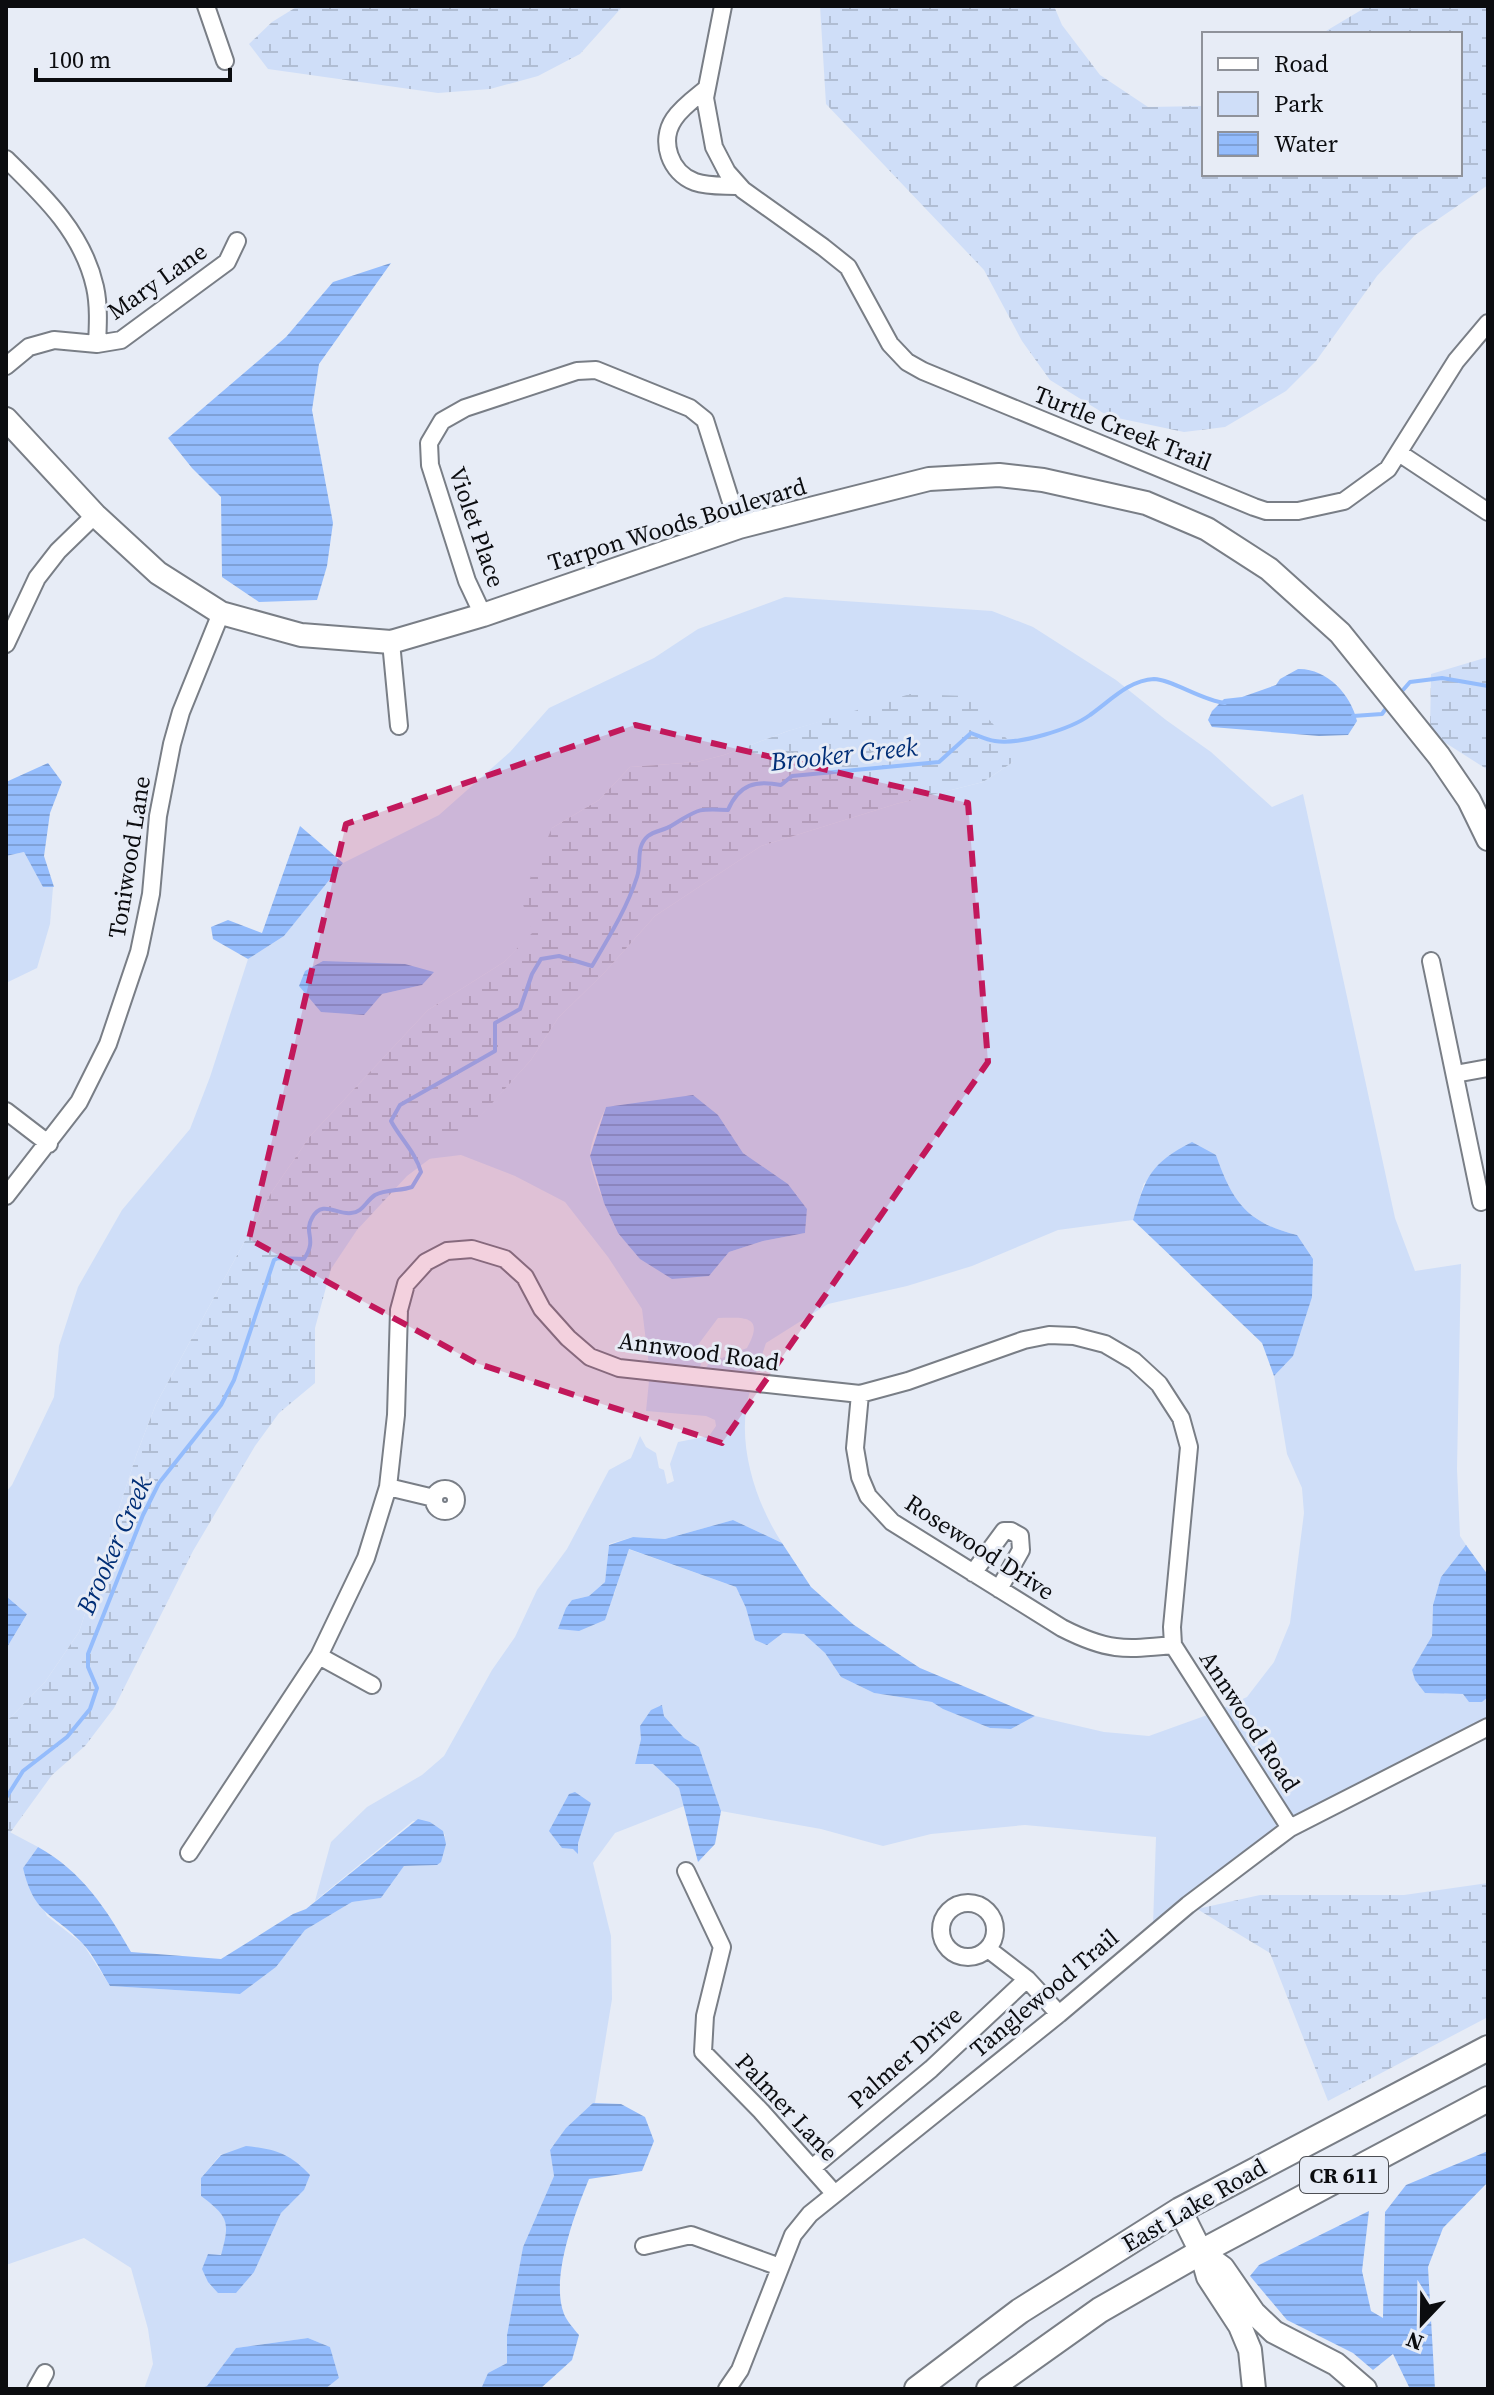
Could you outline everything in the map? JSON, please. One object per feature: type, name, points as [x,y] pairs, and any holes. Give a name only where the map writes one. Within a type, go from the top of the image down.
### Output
[{"type":"main road","name":"East Lake Road","points":[[917,2389],[1020,2311],[1180,2210],[1488,2048]]},
{"type":"main road","name":"East Lake Road","points":[[989,2389],[1100,2310],[1201,2252],[1488,2099]]},
{"type":"street","points":[[206,6],[225,61]]},
{"type":"street","name":"Turtle Creek Trail","points":[[723,6],[705,98],[714,147],[727,172],[739,186],[848,267],[890,344],[907,362],[1144,463],[1266,511],[1298,511],[1344,501],[1388,469],[1456,361],[1488,323]]},
{"type":"street","points":[[706,89],[679,113],[669,128],[671,161],[693,181],[739,186]]},
{"type":"street","points":[[6,159],[52,204],[78,239],[95,285],[97,344]]},
{"type":"street","name":"Mary Lane","points":[[6,366],[29,347],[54,340],[97,344],[121,340],[227,262],[237,241]]},
{"type":"street","name":"Violet Place","points":[[483,615],[467,581],[430,465],[429,443],[442,421],[465,408],[577,371],[596,370],[690,408],[705,420],[739,527]]},
{"type":"street","name":"Tarpon Woods Boulevard","points":[[6,419],[95,515],[158,573],[221,613],[301,635],[391,642],[483,615],[739,527],[929,479],[999,475],[1043,480],[1146,503],[1207,529],[1269,569],[1340,633],[1439,756],[1469,800],[1488,839]]},
{"type":"street","points":[[1399,453],[1488,512]]},
{"type":"street","points":[[6,644],[37,578],[58,551],[95,515]]},
{"type":"street","name":"Toniwood Lane","points":[[6,1196],[79,1102],[108,1044],[134,966],[151,894],[158,816],[172,744],[181,712],[221,613]]},
{"type":"street","points":[[391,642],[399,726]]},
{"type":"street","points":[[1431,961],[1481,1202]]},
{"type":"street","points":[[1455,1074],[1488,1068]]},
{"type":"street","points":[[6,1111],[49,1144]]},
{"type":"street","name":"Annwood Road","points":[[189,1853],[319,1656],[366,1558],[388,1487],[398,1388],[399,1310],[406,1284],[426,1262],[447,1251],[472,1249],[505,1259],[525,1277],[542,1309],[568,1338],[590,1357],[619,1368],[860,1394],[908,1381],[1024,1340],[1049,1335],[1074,1336],[1105,1344],[1134,1361],[1159,1384],[1181,1418],[1189,1447],[1172,1627],[1173,1645],[1290,1828]]},
{"type":"street","name":"Rosewood Drive","points":[[860,1394],[855,1448],[860,1477],[868,1496],[892,1522],[1062,1628],[1100,1646],[1124,1650],[1173,1645]]},
{"type":"street","points":[[388,1487],[434,1498]]},
{"type":"street","points":[[973,1573],[1004,1531],[1016,1532],[1020,1536],[1021,1550],[999,1589]]},
{"type":"street","points":[[319,1656],[372,1685]]},
{"type":"street","name":"Tanglewood Trail","points":[[727,2389],[740,2370],[793,2235],[810,2214],[834,2193],[1059,2014],[1188,1905],[1290,1828],[1488,1727]]},
{"type":"street","name":"Palmer Lane","points":[[686,1871],[722,1947],[705,2016],[703,2052],[834,2193]]},
{"type":"street","points":[[988,1949],[1027,1979],[1059,2014]]},
{"type":"street","name":"Palmer Drive","points":[[812,2168],[931,2069],[1027,1979]]},
{"type":"street","points":[[1180,2210],[1201,2252],[1208,2277],[1240,2326],[1250,2350],[1254,2389]]},
{"type":"street","points":[[644,2246],[691,2235],[780,2267]]},
{"type":"street","points":[[1201,2252],[1223,2268],[1254,2313],[1274,2332],[1336,2364],[1365,2389]]},
{"type":"street","points":[[36,2389],[45,2373]]},
{"type":"highlighted area","points":[[635,725],[968,803],[988,1062],[722,1443],[476,1363],[249,1239],[346,824]]},
{"type":"green space","points":[[298,6],[623,6],[580,54],[538,76],[490,89],[438,93],[268,69],[249,44],[272,22]]},
{"type":"green space","points":[[820,6],[1054,6],[1062,25],[1100,75],[1148,107],[1202,106],[1202,176],[1462,176],[1462,32],[1324,32],[1368,6],[1488,6],[1488,185],[1415,235],[1377,276],[1316,361],[1286,391],[1225,427],[1184,432],[1108,416],[1050,380],[1022,341],[984,270],[826,104]]},
{"type":"green space","points":[[785,597],[992,611],[1033,627],[1116,680],[1211,752],[1272,807],[1303,794],[1395,1218],[1415,1271],[1461,1264],[1457,1469],[1460,1536],[1466,1545],[1441,1577],[1433,1605],[1432,1636],[1412,1671],[1445,1694],[1463,1694],[1482,1702],[1488,1697],[1488,1719],[1293,1818],[1223,1708],[1247,1697],[1274,1662],[1290,1623],[1304,1513],[1302,1488],[1287,1454],[1274,1376],[1293,1355],[1297,1235],[1266,1224],[1244,1208],[1228,1185],[1216,1155],[1144,1183],[1133,1220],[1058,1230],[972,1266],[907,1286],[828,1304],[766,1343],[755,1376],[704,1371],[709,1363],[747,1348],[754,1329],[749,1320],[743,1319],[718,1318],[692,1353],[701,1364],[699,1369],[649,1366],[642,1309],[608,1257],[565,1202],[515,1176],[461,1155],[428,1159],[468,1129],[531,1060],[558,1018],[655,916],[761,846],[896,804],[983,782],[1013,762],[840,716],[697,762],[630,767],[599,800],[552,828],[534,932],[504,962],[428,1010],[311,1135],[271,1193],[156,1404],[79,1632],[45,1682],[6,1722],[6,1649],[27,1614],[6,1596],[6,1492],[54,1397],[59,1346],[78,1287],[122,1210],[190,1129],[248,959],[284,936],[341,864],[439,815],[510,752],[549,708],[654,658],[698,629]],"holes":[[[369,964],[405,964],[422,985],[382,994]],[[662,1101],[718,1115],[743,1153],[788,1184],[807,1209],[805,1233],[763,1241],[729,1252],[709,1276],[618,1233],[593,1173],[590,1155],[594,1137],[606,1107]]]},
{"type":"green space","points":[[1488,657],[1488,770],[1430,733],[1431,674]]},
{"type":"green space","points":[[910,694],[967,696],[1007,739],[1013,762],[983,782],[896,804],[761,846],[655,916],[558,1018],[531,1060],[468,1130],[407,1176],[357,1230],[331,1269],[315,1328],[315,1383],[279,1413],[255,1446],[193,1551],[114,1708],[85,1746],[52,1775],[10,1833],[6,1830],[6,1722],[45,1682],[79,1632],[156,1404],[271,1193],[311,1135],[428,1010],[504,962],[533,932],[521,899],[552,828],[599,800],[630,767],[697,762],[724,755],[788,731]]},
{"type":"green space","points":[[24,852],[43,886],[53,887],[50,924],[37,968],[6,983],[6,856]]},
{"type":"green space","points":[[649,1381],[750,1391],[745,1430],[750,1470],[764,1509],[782,1543],[733,1520],[665,1539],[633,1537],[609,1544],[605,1582],[589,1596],[572,1600],[614,1595],[628,1549],[736,1587],[746,1608],[783,1633],[804,1634],[825,1653],[841,1677],[874,1693],[932,1702],[990,1728],[1011,1729],[1035,1716],[1104,1732],[1149,1736],[1210,1714],[1280,1826],[1153,1925],[1156,1837],[1025,1825],[931,1834],[883,1846],[821,1829],[721,1811],[699,1747],[684,1738],[664,1716],[662,1705],[641,1739],[635,1764],[653,1764],[679,1788],[684,1806],[615,1833],[593,1863],[611,1936],[612,1999],[595,2103],[550,2149],[554,2176],[523,2247],[507,2335],[507,2363],[488,2373],[481,2389],[325,2389],[339,2378],[330,2347],[308,2338],[236,2348],[207,2386],[199,2389],[144,2389],[153,2364],[148,2329],[131,2268],[84,2238],[6,2265],[6,1830],[38,1847],[23,1868],[47,1916],[83,1944],[110,1986],[240,1994],[276,1967],[305,1930],[352,1902],[381,1898],[404,1866],[429,1865],[445,1835],[430,1822],[413,1821],[315,1901],[331,1842],[367,1807],[422,1775],[444,1756],[492,1670],[515,1637],[537,1590],[567,1549],[609,1470],[631,1458],[640,1436],[646,1447],[656,1453],[667,1484],[674,1481],[670,1464],[678,1442],[709,1436],[716,1426],[715,1420],[706,1416],[646,1411]],"holes":[[[221,2154],[304,2190],[281,2213],[254,2272],[221,2256],[226,2235],[225,2221],[218,2209],[201,2196],[201,2178]]]},
{"type":"green space","points":[[1488,1883],[1488,2017],[1328,2101],[1270,1953],[1197,1909],[1260,1895],[1404,1895]]},
{"type":"water","points":[[391,263],[319,364],[312,410],[333,523],[327,566],[317,600],[259,602],[222,577],[221,497],[168,438],[286,337],[333,282]]},
{"type":"water","points":[[1298,669],[1318,673],[1343,692],[1357,721],[1348,735],[1319,736],[1212,727],[1208,720],[1224,699],[1242,697],[1276,685],[1280,679]]},
{"type":"water","points":[[48,763],[62,782],[50,813],[44,856],[54,887],[43,887],[24,852],[6,856],[6,782]]},
{"type":"water","points":[[300,826],[343,863],[284,936],[248,959],[213,939],[211,927],[228,920],[262,933]]},
{"type":"water","points":[[323,961],[405,964],[434,972],[422,985],[382,994],[364,1015],[321,1012],[299,986],[305,971]]},
{"type":"water","points":[[693,1095],[718,1115],[743,1153],[788,1184],[807,1209],[805,1233],[763,1241],[729,1252],[709,1276],[672,1279],[640,1259],[618,1233],[604,1203],[590,1156],[606,1107]]},
{"type":"water","points":[[1192,1142],[1216,1155],[1228,1185],[1244,1208],[1266,1224],[1297,1235],[1313,1259],[1312,1297],[1293,1356],[1274,1376],[1262,1343],[1133,1220],[1146,1182],[1158,1165]]},
{"type":"water","points":[[733,1520],[782,1543],[811,1587],[854,1625],[920,1668],[1035,1716],[1011,1729],[990,1728],[932,1702],[874,1693],[841,1677],[825,1653],[804,1634],[783,1633],[767,1645],[755,1640],[736,1587],[629,1549],[605,1620],[579,1631],[558,1629],[572,1600],[589,1596],[605,1582],[609,1545],[633,1537],[665,1539]]},
{"type":"water","points":[[1466,1545],[1488,1575],[1488,1697],[1482,1702],[1469,1702],[1463,1694],[1425,1693],[1412,1670],[1432,1636],[1433,1605],[1441,1577]]},
{"type":"water","points":[[6,1596],[27,1614],[6,1649]]},
{"type":"water","points":[[662,1705],[664,1716],[684,1738],[699,1747],[721,1811],[715,1844],[698,1862],[679,1788],[653,1764],[635,1764],[641,1739],[640,1726],[651,1710]]},
{"type":"water","points":[[575,1792],[591,1803],[578,1843],[578,1854],[573,1849],[562,1848],[549,1831],[569,1794]]},
{"type":"water","points":[[418,1819],[430,1822],[443,1831],[446,1844],[441,1862],[437,1865],[404,1866],[381,1898],[352,1902],[305,1930],[276,1967],[240,1994],[110,1986],[83,1944],[40,1906],[23,1868],[38,1847],[54,1857],[92,1893],[131,1952],[221,1959],[306,1909]]},
{"type":"water","points":[[593,2103],[621,2104],[645,2117],[654,2141],[642,2171],[589,2179],[577,2209],[560,2282],[564,2314],[579,2335],[572,2360],[540,2389],[481,2389],[488,2373],[507,2363],[507,2335],[523,2247],[554,2176],[550,2150],[566,2128]]},
{"type":"water","points":[[246,2146],[281,2153],[310,2175],[304,2190],[281,2213],[254,2272],[236,2293],[218,2293],[202,2269],[208,2254],[221,2255],[226,2227],[222,2215],[201,2196],[201,2178],[221,2155]]},
{"type":"water","points":[[1488,2151],[1488,2182],[1443,2228],[1428,2267],[1435,2389],[1410,2389],[1393,2354],[1373,2370],[1353,2353],[1287,2320],[1250,2276],[1259,2265],[1369,2211],[1362,2271],[1371,2311],[1383,2318],[1385,2212],[1406,2185]]},
{"type":"water","points":[[308,2338],[330,2347],[339,2378],[325,2389],[199,2389],[207,2386],[236,2348]]},
{"type":"waterway","name":"Brooker Creek","points":[[1403,690],[1410,682],[1442,678],[1488,686]]},
{"type":"waterway","name":"Brooker Creek","points":[[6,1798],[23,1771],[67,1737],[90,1709],[97,1688],[88,1667],[88,1654],[143,1515],[159,1483],[221,1405],[234,1380],[274,1260],[304,1259],[310,1246],[310,1223],[320,1209],[355,1212],[379,1193],[412,1187],[421,1172],[391,1121],[400,1105],[495,1051],[495,1023],[520,1009],[532,974],[541,959],[559,956],[592,966],[628,900],[638,872],[642,845],[648,836],[697,811],[728,810],[737,794],[756,784],[781,785],[792,776],[939,762],[971,733],[1005,742],[1044,735],[1071,726],[1120,692],[1145,680],[1169,682],[1225,703]]},
{"type":"waterway","name":"Brooker Creek","points":[[1353,716],[1382,714],[1387,707]]}]
